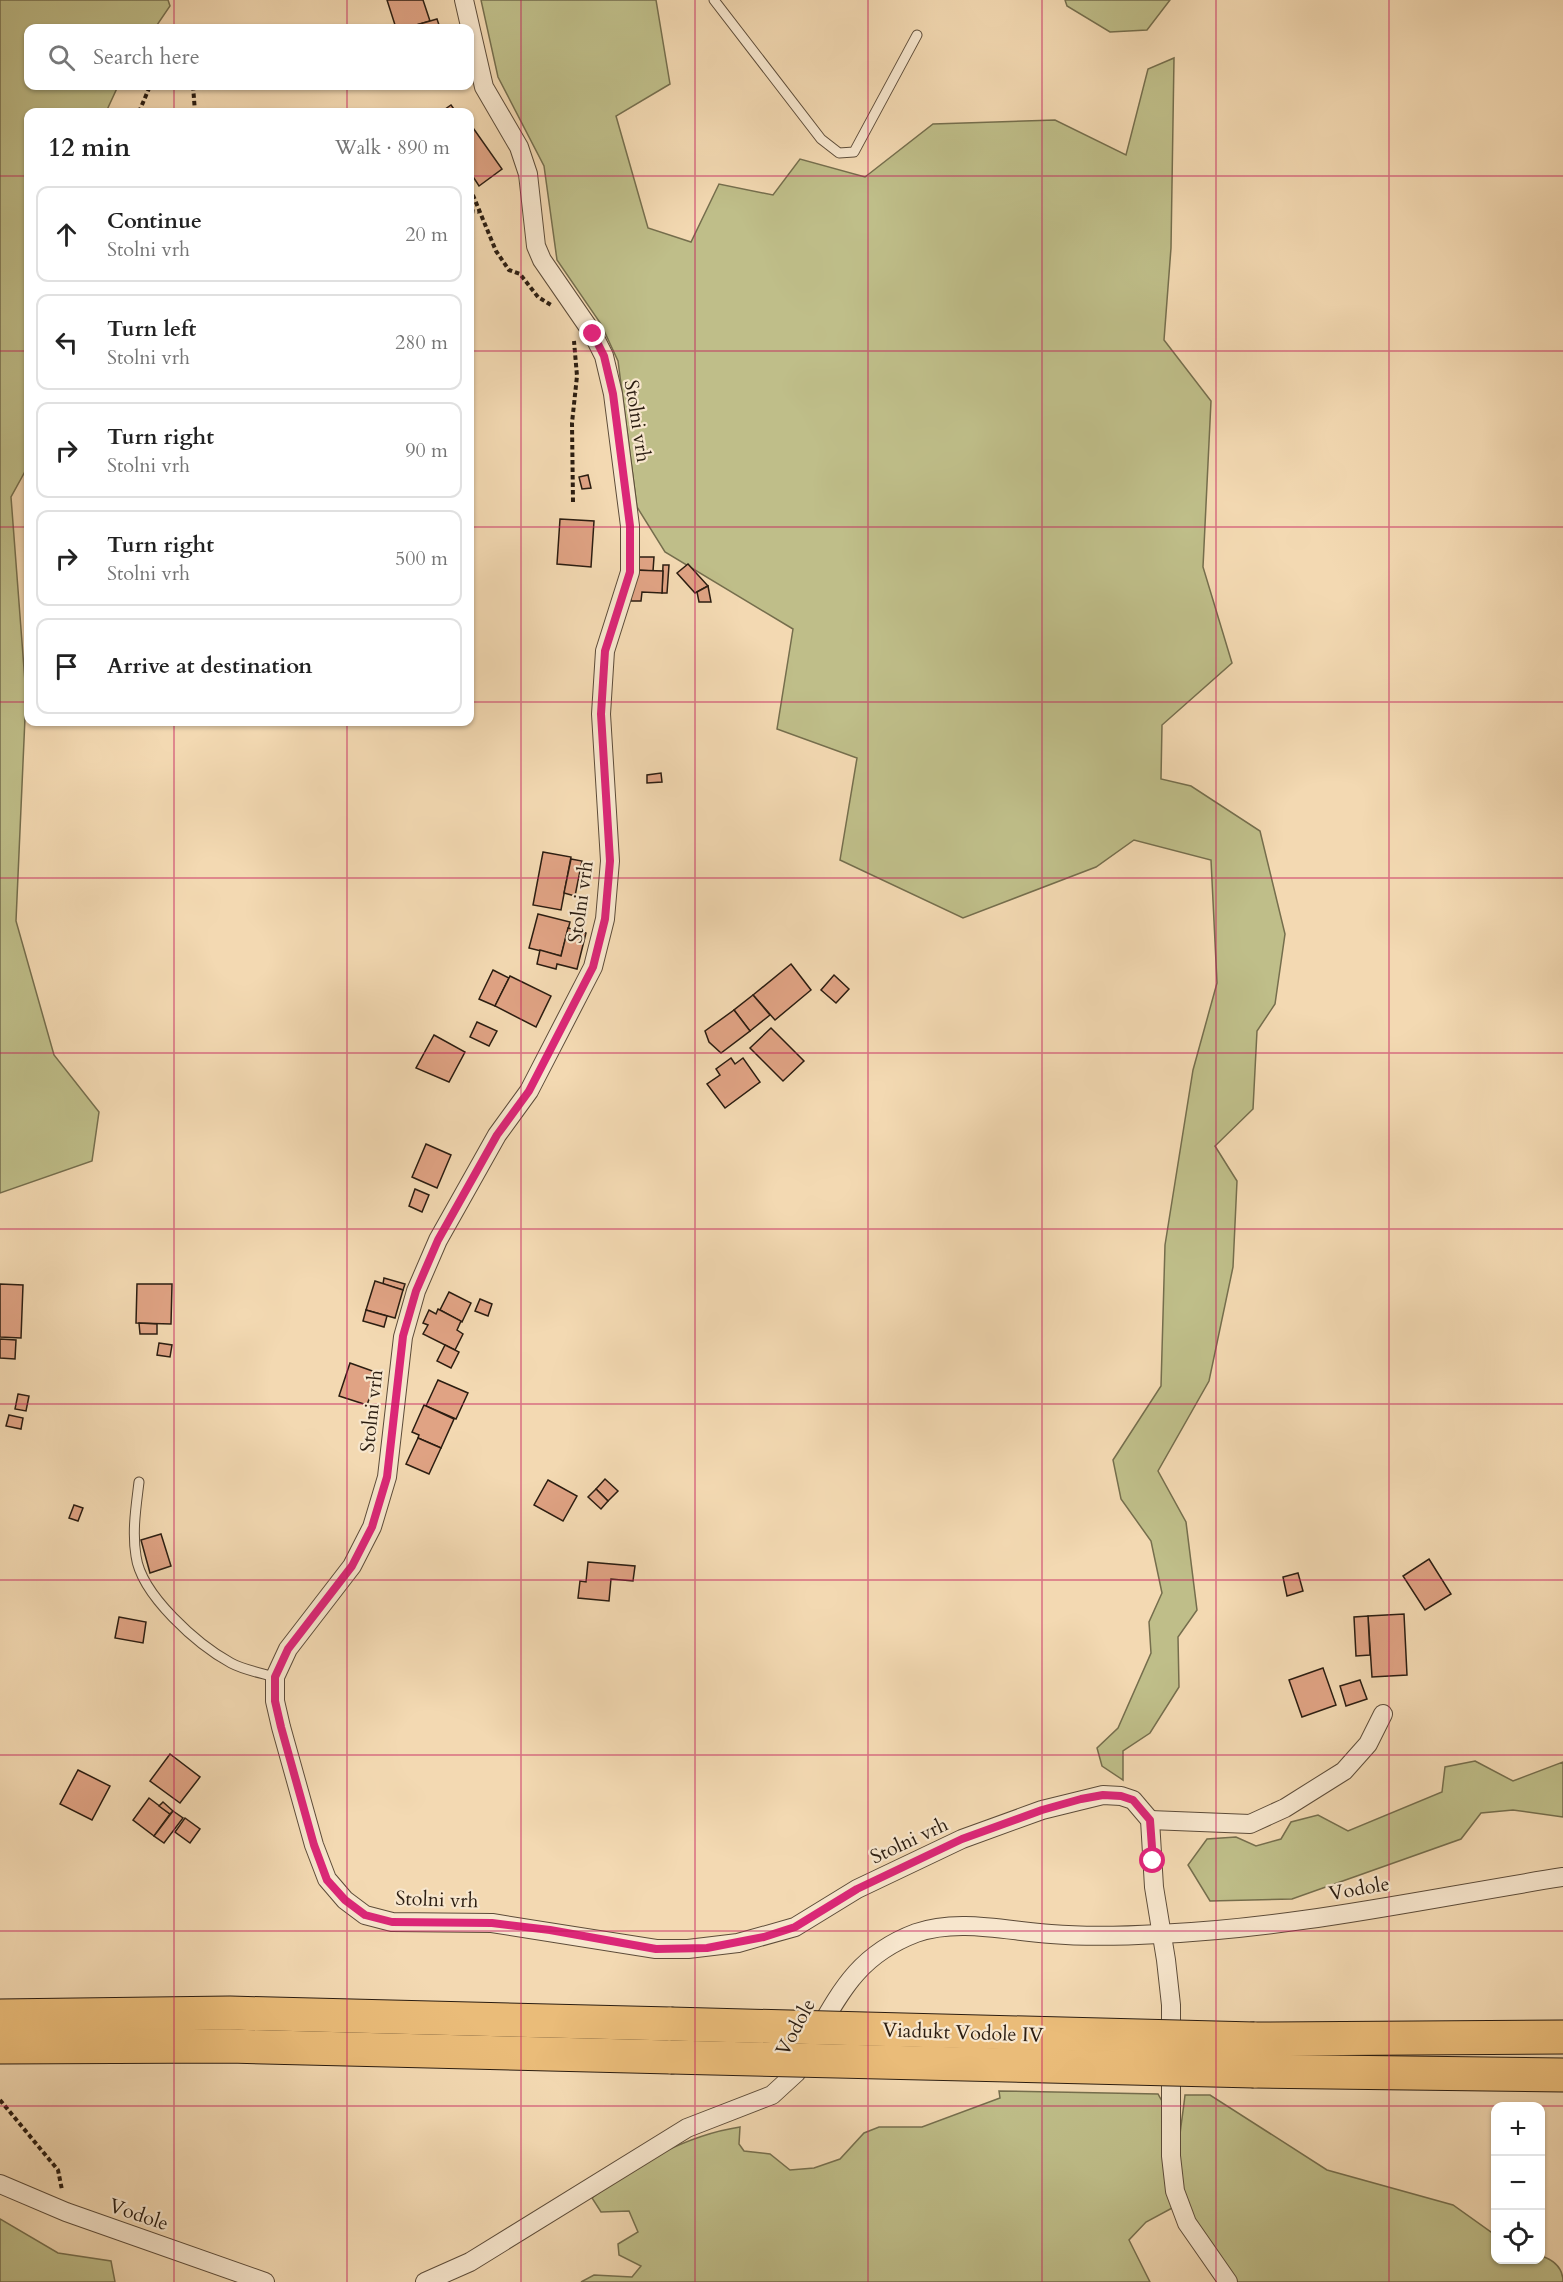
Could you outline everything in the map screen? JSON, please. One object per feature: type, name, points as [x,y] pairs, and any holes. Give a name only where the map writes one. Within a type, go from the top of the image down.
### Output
[{"type":"highway","name":"Viadukt Vodole IV","points":[[0,2016],[230,2013],[1254,2039],[1563,2037]]},
{"type":"highway","name":"Viadukt Vodole IV","points":[[0,2047],[229,2046],[1254,2071],[1563,2075]]},
{"type":"street","name":"Stolni vrh","points":[[464,0],[470,24]]},
{"type":"street","name":"Stolni vrh","points":[[474,44],[484,87],[519,147],[528,174],[536,246],[554,279],[593,334],[604,356],[620,441],[630,526],[630,572],[605,651],[601,714],[610,861],[605,919],[593,967],[529,1091],[497,1135],[443,1231],[416,1291],[403,1336],[387,1477],[372,1527],[352,1566],[288,1649],[275,1677],[275,1701],[281,1727],[314,1845],[327,1880],[345,1900],[365,1915],[392,1922],[492,1923],[550,1930],[656,1949],[707,1948],[764,1937],[795,1927],[857,1889],[952,1844],[1042,1810],[1092,1797],[1121,1796],[1133,1800],[1150,1820]]},
{"type":"street","points":[[1228,2282],[1187,2223],[1175,2191],[1171,2156],[1171,2005],[1154,1887],[1150,1820],[1250,1824],[1285,1808],[1344,1771],[1368,1744],[1383,1714]]},
{"type":"street","name":"Vodole","points":[[425,2282],[470,2262],[687,2128],[772,2095],[796,2073],[836,1999],[856,1971],[885,1946],[918,1932],[958,1925],[1053,1935],[1161,1934],[1300,1921],[1563,1877]]},
{"type":"street","name":"Vodole","points":[[0,2184],[66,2212],[265,2282]]},
{"type":"lane","points":[[714,0],[821,139],[839,153],[854,152],[918,35]]},
{"type":"lane","points":[[138,1482],[134,1526],[136,1558],[146,1583],[166,1609],[205,1645],[232,1664],[275,1677]]},
{"type":"path","points":[[141,108],[148,90]]},
{"type":"path","points":[[193,90],[195,108]]},
{"type":"path","points":[[474,199],[496,251],[509,270],[520,274]]},
{"type":"path","points":[[474,211],[479,212]]},
{"type":"path","points":[[573,502],[572,423],[577,376],[574,335]]},
{"type":"path","points":[[0,2100],[58,2170],[66,2212]]},
{"type":"shaded area","points":[[0,0],[168,0],[170,6],[158,24],[24,24],[24,90],[116,90],[108,108],[24,108],[24,473],[11,497],[24,669],[25,726],[16,921],[54,1055],[99,1112],[92,1161],[0,1193]]},
{"type":"shaded area","points":[[481,0],[656,0],[670,84],[616,116],[648,228],[691,242],[719,184],[773,195],[800,159],[865,177],[933,124],[1055,120],[1126,155],[1148,69],[1174,58],[1171,248],[1164,340],[1211,401],[1203,567],[1232,663],[1162,725],[1161,779],[1191,786],[1260,831],[1285,934],[1275,1004],[1257,1031],[1253,1109],[1215,1146],[1237,1181],[1233,1267],[1209,1381],[1158,1471],[1186,1522],[1197,1610],[1178,1637],[1179,1687],[1150,1733],[1123,1751],[1123,1780],[1102,1766],[1097,1748],[1118,1728],[1151,1653],[1149,1622],[1162,1593],[1151,1541],[1121,1499],[1113,1460],[1161,1386],[1165,1245],[1193,1070],[1217,983],[1211,860],[1134,840],[1096,867],[963,918],[840,860],[857,758],[777,729],[793,629],[665,552],[637,507],[618,361],[601,324],[557,260],[544,166],[498,77]]},
{"type":"shaded area","points":[[1065,0],[1170,0],[1147,30],[1110,32],[1067,6]]},
{"type":"shaded area","points":[[1475,1761],[1513,1781],[1563,1762],[1563,1817],[1513,1810],[1481,1813],[1461,1839],[1292,1899],[1210,1901],[1188,1865],[1207,1839],[1236,1837],[1256,1846],[1281,1839],[1291,1822],[1318,1815],[1348,1831],[1442,1792],[1445,1767]]},
{"type":"shaded area","points":[[999,2091],[1158,2094],[1163,2103],[1174,2207],[1146,2222],[1129,2240],[1150,2282],[581,2282],[594,2275],[632,2277],[641,2266],[619,2255],[618,2244],[638,2232],[629,2211],[601,2212],[592,2198],[643,2163],[681,2144],[740,2127],[739,2144],[744,2151],[770,2154],[790,2170],[814,2168],[840,2159],[864,2133],[879,2127],[922,2127],[1000,2098]]},
{"type":"shaded area","points":[[1185,2095],[1210,2095],[1327,2170],[1453,2205],[1491,2232],[1491,2264],[1545,2264],[1545,2258],[1557,2265],[1563,2282],[1235,2282],[1196,2224],[1184,2198],[1178,2164]]},
{"type":"shaded area","points":[[0,2219],[58,2253],[111,2261],[115,2282],[0,2282]]},
{"type":"building","points":[[387,0],[423,0],[430,21],[420,24],[395,24]]},
{"type":"building","points":[[437,19],[439,24],[420,24]]},
{"type":"building","points":[[474,129],[502,169],[479,186],[474,178]]},
{"type":"building","points":[[588,475],[591,488],[582,489],[579,477]]},
{"type":"building","points":[[560,519],[594,521],[591,567],[557,564]]},
{"type":"building","points":[[635,557],[654,557],[653,571],[635,570]]},
{"type":"building","points":[[688,564],[708,586],[695,593],[677,573]]},
{"type":"building","points":[[663,565],[669,565],[667,593],[662,593]]},
{"type":"building","points":[[632,570],[663,571],[662,593],[642,592],[641,601],[631,601]]},
{"type":"building","points":[[708,586],[711,602],[699,602],[697,592]]},
{"type":"building","points":[[661,773],[662,782],[647,783],[647,775]]},
{"type":"building","points":[[543,852],[571,857],[561,910],[533,905]]},
{"type":"building","points":[[571,859],[582,861],[575,896],[564,893]]},
{"type":"building","points":[[538,914],[570,922],[561,956],[529,948]]},
{"type":"building","points":[[568,928],[586,933],[577,969],[557,964],[556,969],[537,964],[540,950],[561,956]]},
{"type":"building","points":[[791,964],[811,990],[775,1020],[753,995]]},
{"type":"building","points":[[493,970],[509,978],[495,1006],[479,999]]},
{"type":"building","points":[[834,975],[849,989],[836,1003],[821,990]]},
{"type":"building","points":[[510,976],[551,996],[536,1027],[495,1006]]},
{"type":"building","points":[[753,995],[770,1015],[750,1031],[734,1010]]},
{"type":"building","points":[[734,1010],[750,1031],[721,1053],[709,1042],[705,1031]]},
{"type":"building","points":[[477,1022],[497,1031],[489,1046],[470,1037]]},
{"type":"building","points":[[771,1028],[804,1061],[783,1081],[750,1048]]},
{"type":"building","points":[[434,1035],[465,1052],[449,1082],[416,1068]]},
{"type":"building","points":[[731,1058],[735,1064],[743,1058],[760,1082],[725,1108],[707,1084],[720,1075],[716,1069]]},
{"type":"building","points":[[426,1144],[451,1155],[437,1188],[412,1177]]},
{"type":"building","points":[[415,1189],[429,1195],[422,1212],[409,1206]]},
{"type":"building","points":[[384,1278],[405,1284],[403,1290],[383,1284]]},
{"type":"building","points":[[375,1281],[403,1290],[395,1318],[366,1310]]},
{"type":"building","points":[[0,1284],[23,1285],[21,1338],[0,1337]]},
{"type":"building","points":[[137,1284],[172,1284],[171,1324],[136,1323]]},
{"type":"building","points":[[449,1292],[471,1303],[462,1322],[440,1310]]},
{"type":"building","points":[[480,1299],[492,1304],[488,1316],[475,1311]]},
{"type":"building","points":[[438,1309],[461,1321],[457,1330],[463,1334],[455,1350],[423,1334],[428,1325],[423,1323],[429,1310],[436,1314]]},
{"type":"building","points":[[366,1310],[387,1316],[384,1327],[363,1321]]},
{"type":"building","points":[[139,1323],[157,1324],[157,1334],[140,1334]]},
{"type":"building","points":[[0,1339],[16,1340],[15,1359],[0,1358]]},
{"type":"building","points":[[159,1343],[172,1345],[170,1357],[157,1355]]},
{"type":"building","points":[[445,1345],[459,1352],[451,1368],[437,1361]]},
{"type":"building","points":[[350,1363],[378,1373],[367,1405],[339,1396]]},
{"type":"building","points":[[438,1380],[468,1393],[456,1419],[426,1406]]},
{"type":"building","points":[[18,1394],[29,1396],[26,1411],[15,1409]]},
{"type":"building","points":[[424,1405],[454,1419],[441,1448],[418,1438],[419,1435],[412,1432]]},
{"type":"building","points":[[9,1415],[23,1418],[21,1429],[6,1426]]},
{"type":"building","points":[[418,1438],[441,1448],[429,1474],[406,1464]]},
{"type":"building","points":[[605,1479],[618,1491],[608,1501],[596,1489]]},
{"type":"building","points":[[548,1480],[577,1496],[563,1521],[534,1505]]},
{"type":"building","points":[[596,1489],[608,1501],[601,1509],[588,1497]]},
{"type":"building","points":[[74,1505],[83,1508],[78,1521],[69,1518]]},
{"type":"building","points":[[161,1534],[171,1566],[150,1573],[141,1540]]},
{"type":"building","points":[[1429,1559],[1451,1594],[1425,1610],[1403,1576]]},
{"type":"building","points":[[588,1562],[635,1566],[633,1581],[611,1579],[609,1601],[578,1598],[580,1581],[586,1582]]},
{"type":"building","points":[[1298,1573],[1303,1591],[1287,1596],[1283,1577]]},
{"type":"building","points":[[1404,1614],[1407,1675],[1372,1677],[1368,1616]]},
{"type":"building","points":[[1368,1616],[1370,1655],[1356,1656],[1354,1617]]},
{"type":"building","points":[[119,1617],[146,1622],[143,1643],[115,1638]]},
{"type":"building","points":[[1323,1668],[1336,1705],[1302,1717],[1289,1680]]},
{"type":"building","points":[[1360,1680],[1367,1699],[1346,1706],[1340,1686]]},
{"type":"building","points":[[170,1754],[200,1777],[180,1803],[150,1781]]},
{"type":"building","points":[[78,1770],[110,1786],[92,1820],[60,1804]]},
{"type":"building","points":[[149,1798],[170,1814],[154,1836],[133,1820]]},
{"type":"building","points":[[163,1802],[173,1811],[170,1814],[159,1806]]},
{"type":"building","points":[[173,1811],[183,1818],[164,1843],[154,1836]]},
{"type":"building","points":[[185,1818],[200,1829],[190,1843],[175,1832]]},
{"type":"route","points":[[593,334],[604,356],[613,394],[630,526],[630,572],[605,651],[601,714],[610,861],[605,919],[593,967],[544,1064],[529,1091],[497,1135],[438,1240],[416,1291],[403,1336],[387,1477],[383,1497],[372,1527],[352,1566],[288,1649],[275,1677],[275,1701],[281,1727],[314,1845],[327,1880],[345,1900],[365,1915],[392,1922],[492,1923],[550,1930],[656,1949],[707,1948],[764,1937],[795,1927],[857,1889],[962,1839],[1042,1810],[1103,1795],[1121,1796],[1133,1800],[1143,1810],[1150,1820],[1153,1861]]}]
